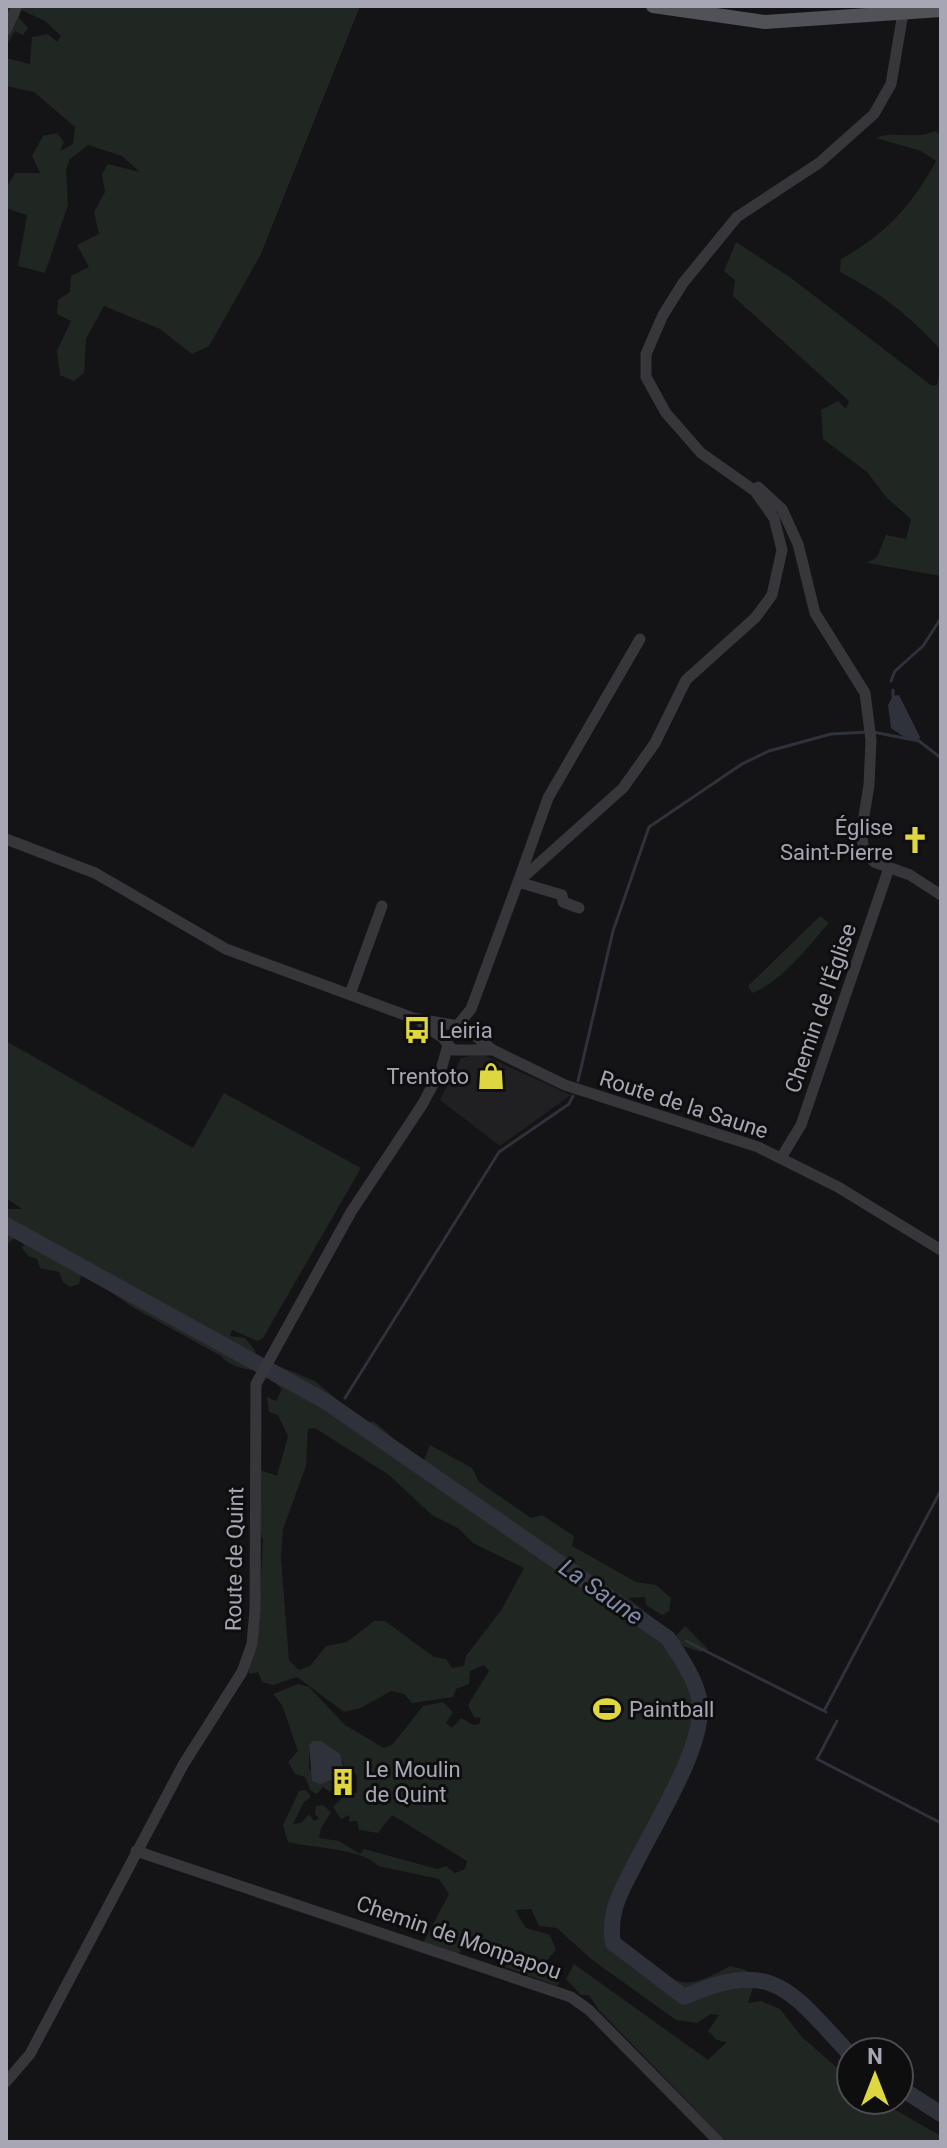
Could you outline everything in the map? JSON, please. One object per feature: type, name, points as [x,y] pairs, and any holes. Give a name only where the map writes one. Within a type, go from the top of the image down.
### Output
[{"type":"main road","points":[[653,6],[765,22],[941,10]]},
{"type":"street","points":[[6,30],[17,6]]},
{"type":"street","points":[[903,13],[891,84],[874,114],[819,163],[737,217],[683,283],[663,315],[646,354],[646,377],[666,413],[701,453],[767,493],[782,509],[798,544],[815,613],[865,693],[871,740],[862,842],[869,858],[910,875],[941,895]]},
{"type":"street","points":[[518,882],[623,788],[645,760],[686,680],[756,617],[772,595],[781,558],[778,530],[769,508],[746,482]]},
{"type":"street","points":[[413,1018],[447,1044],[463,1050],[471,1043],[471,1009],[548,798],[640,639]]},
{"type":"street","points":[[6,839],[95,873],[218,945],[413,1018],[455,1026],[470,1033]]},
{"type":"street","name":"Chemin de l'Église","points":[[781,1158],[801,1125],[889,868]]},
{"type":"street","points":[[518,882],[562,895],[563,902],[579,908]]},
{"type":"street","points":[[350,994],[382,906]]},
{"type":"street","points":[[447,1044],[446,1035],[471,1009]]},
{"type":"street","name":"Route de la Saune","points":[[470,1033],[493,1050],[590,1095],[721,1133],[781,1158],[889,1216],[941,1250]]},
{"type":"street","name":"Route de Quint","points":[[6,2082],[30,2054],[136,1851],[196,1743],[238,1680],[250,1652],[256,1577],[253,1407],[259,1378],[347,1220],[416,1115],[441,1070],[447,1044]]},
{"type":"street","name":"Route de la Saune","points":[[463,1050],[493,1050]]},
{"type":"street","name":"Route de Quint","points":[[441,1070],[463,1050]]},
{"type":"street","name":"Chemin de Monpapou","points":[[136,1851],[571,1997],[589,2010],[719,2142]]},
{"type":"shaded area","points":[[6,6],[360,6],[260,256],[209,346],[192,354],[160,329],[104,306],[86,339],[84,373],[74,381],[60,375],[57,351],[71,321],[57,314],[58,300],[70,292],[71,276],[89,267],[77,245],[99,234],[94,212],[105,192],[102,174],[108,164],[140,172],[122,156],[88,145],[70,159],[66,170],[68,205],[45,273],[18,266],[27,215],[6,208],[6,188],[15,173],[40,173],[32,156],[43,136],[57,133],[64,142],[60,151],[73,144],[75,127],[34,92],[6,86],[6,58],[30,64],[32,37],[48,34],[57,42],[61,36],[45,21],[21,10],[19,18],[28,28],[23,35],[15,31],[6,46]]},
{"type":"shaded area","points":[[935,131],[941,136],[941,350],[895,306],[840,272],[841,259],[885,229],[907,205],[936,161],[921,151],[876,138]]},
{"type":"shaded area","points":[[736,242],[791,278],[932,386],[937,385],[941,368],[941,576],[867,563],[877,557],[886,535],[906,539],[911,519],[887,498],[867,472],[823,439],[821,410],[838,401],[846,409],[849,401],[733,296],[735,280],[724,271]]},
{"type":"shaded area","points":[[899,695],[920,737],[919,741],[904,737],[891,728],[888,705],[893,696]]},
{"type":"shaded area","points":[[820,916],[829,923],[803,953],[774,980],[752,993],[748,986]]},
{"type":"shaded area","points":[[6,1041],[193,1148],[224,1093],[361,1168],[263,1338],[258,1341],[232,1330],[230,1336],[245,1338],[255,1350],[257,1369],[232,1365],[132,1307],[82,1272],[79,1284],[70,1287],[63,1282],[59,1272],[40,1268],[37,1259],[28,1256],[22,1248],[25,1242],[17,1236],[6,1245],[6,1209],[22,1209],[6,1198]]},
{"type":"shaded area","points":[[481,1054],[571,1095],[500,1146],[440,1100],[461,1058]]},
{"type":"shaded area","points":[[276,1365],[315,1381],[365,1423],[373,1421],[423,1463],[430,1445],[472,1468],[479,1482],[531,1518],[542,1515],[574,1536],[572,1546],[636,1582],[656,1585],[671,1598],[669,1611],[662,1615],[646,1605],[645,1597],[628,1598],[676,1636],[685,1626],[708,1649],[701,1652],[683,1646],[700,1689],[703,1711],[701,1735],[619,1908],[616,1934],[648,1965],[680,1982],[697,1981],[730,1966],[746,1970],[753,1988],[748,2003],[761,2001],[780,2009],[802,2037],[835,2066],[835,2116],[906,2116],[941,2136],[941,2142],[727,2142],[598,2009],[589,1995],[581,1995],[566,1979],[574,1964],[708,2060],[727,2042],[717,2040],[708,2031],[719,2015],[711,2014],[697,2023],[676,2020],[591,1959],[557,1928],[539,1926],[531,1909],[515,1910],[526,1928],[550,1935],[556,1950],[544,1964],[559,1983],[557,1986],[505,1967],[506,1963],[463,1946],[457,1957],[422,1945],[449,1894],[439,1879],[378,1866],[349,1852],[288,1842],[283,1825],[299,1791],[306,1790],[311,1797],[304,1802],[293,1824],[301,1823],[309,1814],[314,1821],[319,1818],[315,1814],[316,1806],[323,1805],[331,1812],[319,1838],[339,1841],[360,1854],[364,1849],[437,1869],[446,1866],[455,1873],[465,1869],[467,1861],[392,1815],[378,1833],[359,1830],[357,1821],[349,1822],[350,1815],[341,1819],[333,1807],[347,1792],[357,1793],[357,1776],[348,1766],[344,1771],[343,1762],[313,1741],[309,1745],[309,1769],[327,1782],[339,1778],[330,1792],[323,1787],[317,1794],[311,1791],[305,1777],[295,1774],[288,1762],[298,1751],[282,1705],[273,1694],[298,1684],[309,1687],[345,1725],[384,1748],[393,1744],[423,1706],[443,1702],[453,1712],[446,1723],[452,1728],[461,1718],[473,1725],[479,1724],[481,1718],[474,1717],[468,1705],[489,1671],[484,1665],[470,1671],[469,1684],[456,1689],[453,1697],[412,1703],[404,1694],[391,1691],[361,1708],[344,1712],[297,1677],[273,1685],[262,1682],[258,1672],[250,1674],[247,1668],[257,1646],[263,1539],[260,1470],[277,1476],[288,1436],[278,1415],[269,1412],[267,1397],[276,1401],[282,1389],[267,1377]],"holes":[[[315,1428],[389,1475],[432,1515],[458,1528],[473,1543],[524,1568],[502,1609],[466,1656],[464,1666],[452,1668],[446,1659],[434,1657],[385,1621],[374,1621],[347,1642],[326,1646],[310,1666],[299,1670],[289,1660],[281,1558],[283,1529],[306,1466],[308,1429]]]},
{"type":"shaded area","points":[[313,1741],[321,1741],[340,1754],[344,1771],[339,1778],[320,1784],[312,1781],[309,1745]]},
{"type":"waterway","points":[[891,681],[895,671],[923,646],[941,618]]},
{"type":"waterway","points":[[893,690],[893,696]]},
{"type":"waterway","points":[[578,1081],[613,931],[649,827],[742,764],[769,751],[831,734],[868,732]]},
{"type":"waterway","points":[[873,732],[919,741],[941,758]]},
{"type":"waterway","points":[[345,1398],[499,1152],[569,1104],[573,1096]]},
{"type":"waterway","name":"La Saune","points":[[6,1225],[325,1401],[668,1638],[694,1682],[700,1716],[688,1760],[620,1895],[612,1923],[613,1943],[684,1997],[715,1985],[740,1980],[761,1981],[780,1987],[813,2014],[835,2038]]},
{"type":"waterway","points":[[824,1711],[941,1490]]},
{"type":"waterway","points":[[686,1641],[826,1712]]},
{"type":"waterway","name":"La Saune","points":[[670,1642],[679,1642]]},
{"type":"waterway","points":[[837,1721],[817,1759],[941,1823]]},
{"type":"waterway","name":"La Saune","points":[[915,2097],[941,2114]]},
{"type":"place","name":"Église Saint-Pierre","points":[[915,840]]},
{"type":"place","name":"Leiria","points":[[417,1030]]},
{"type":"place","name":"Trentoto","points":[[491,1076]]},
{"type":"place","name":"Paintball","points":[[607,1709]]},
{"type":"place","name":"Le Moulin de Quint","points":[[343,1782]]}]
